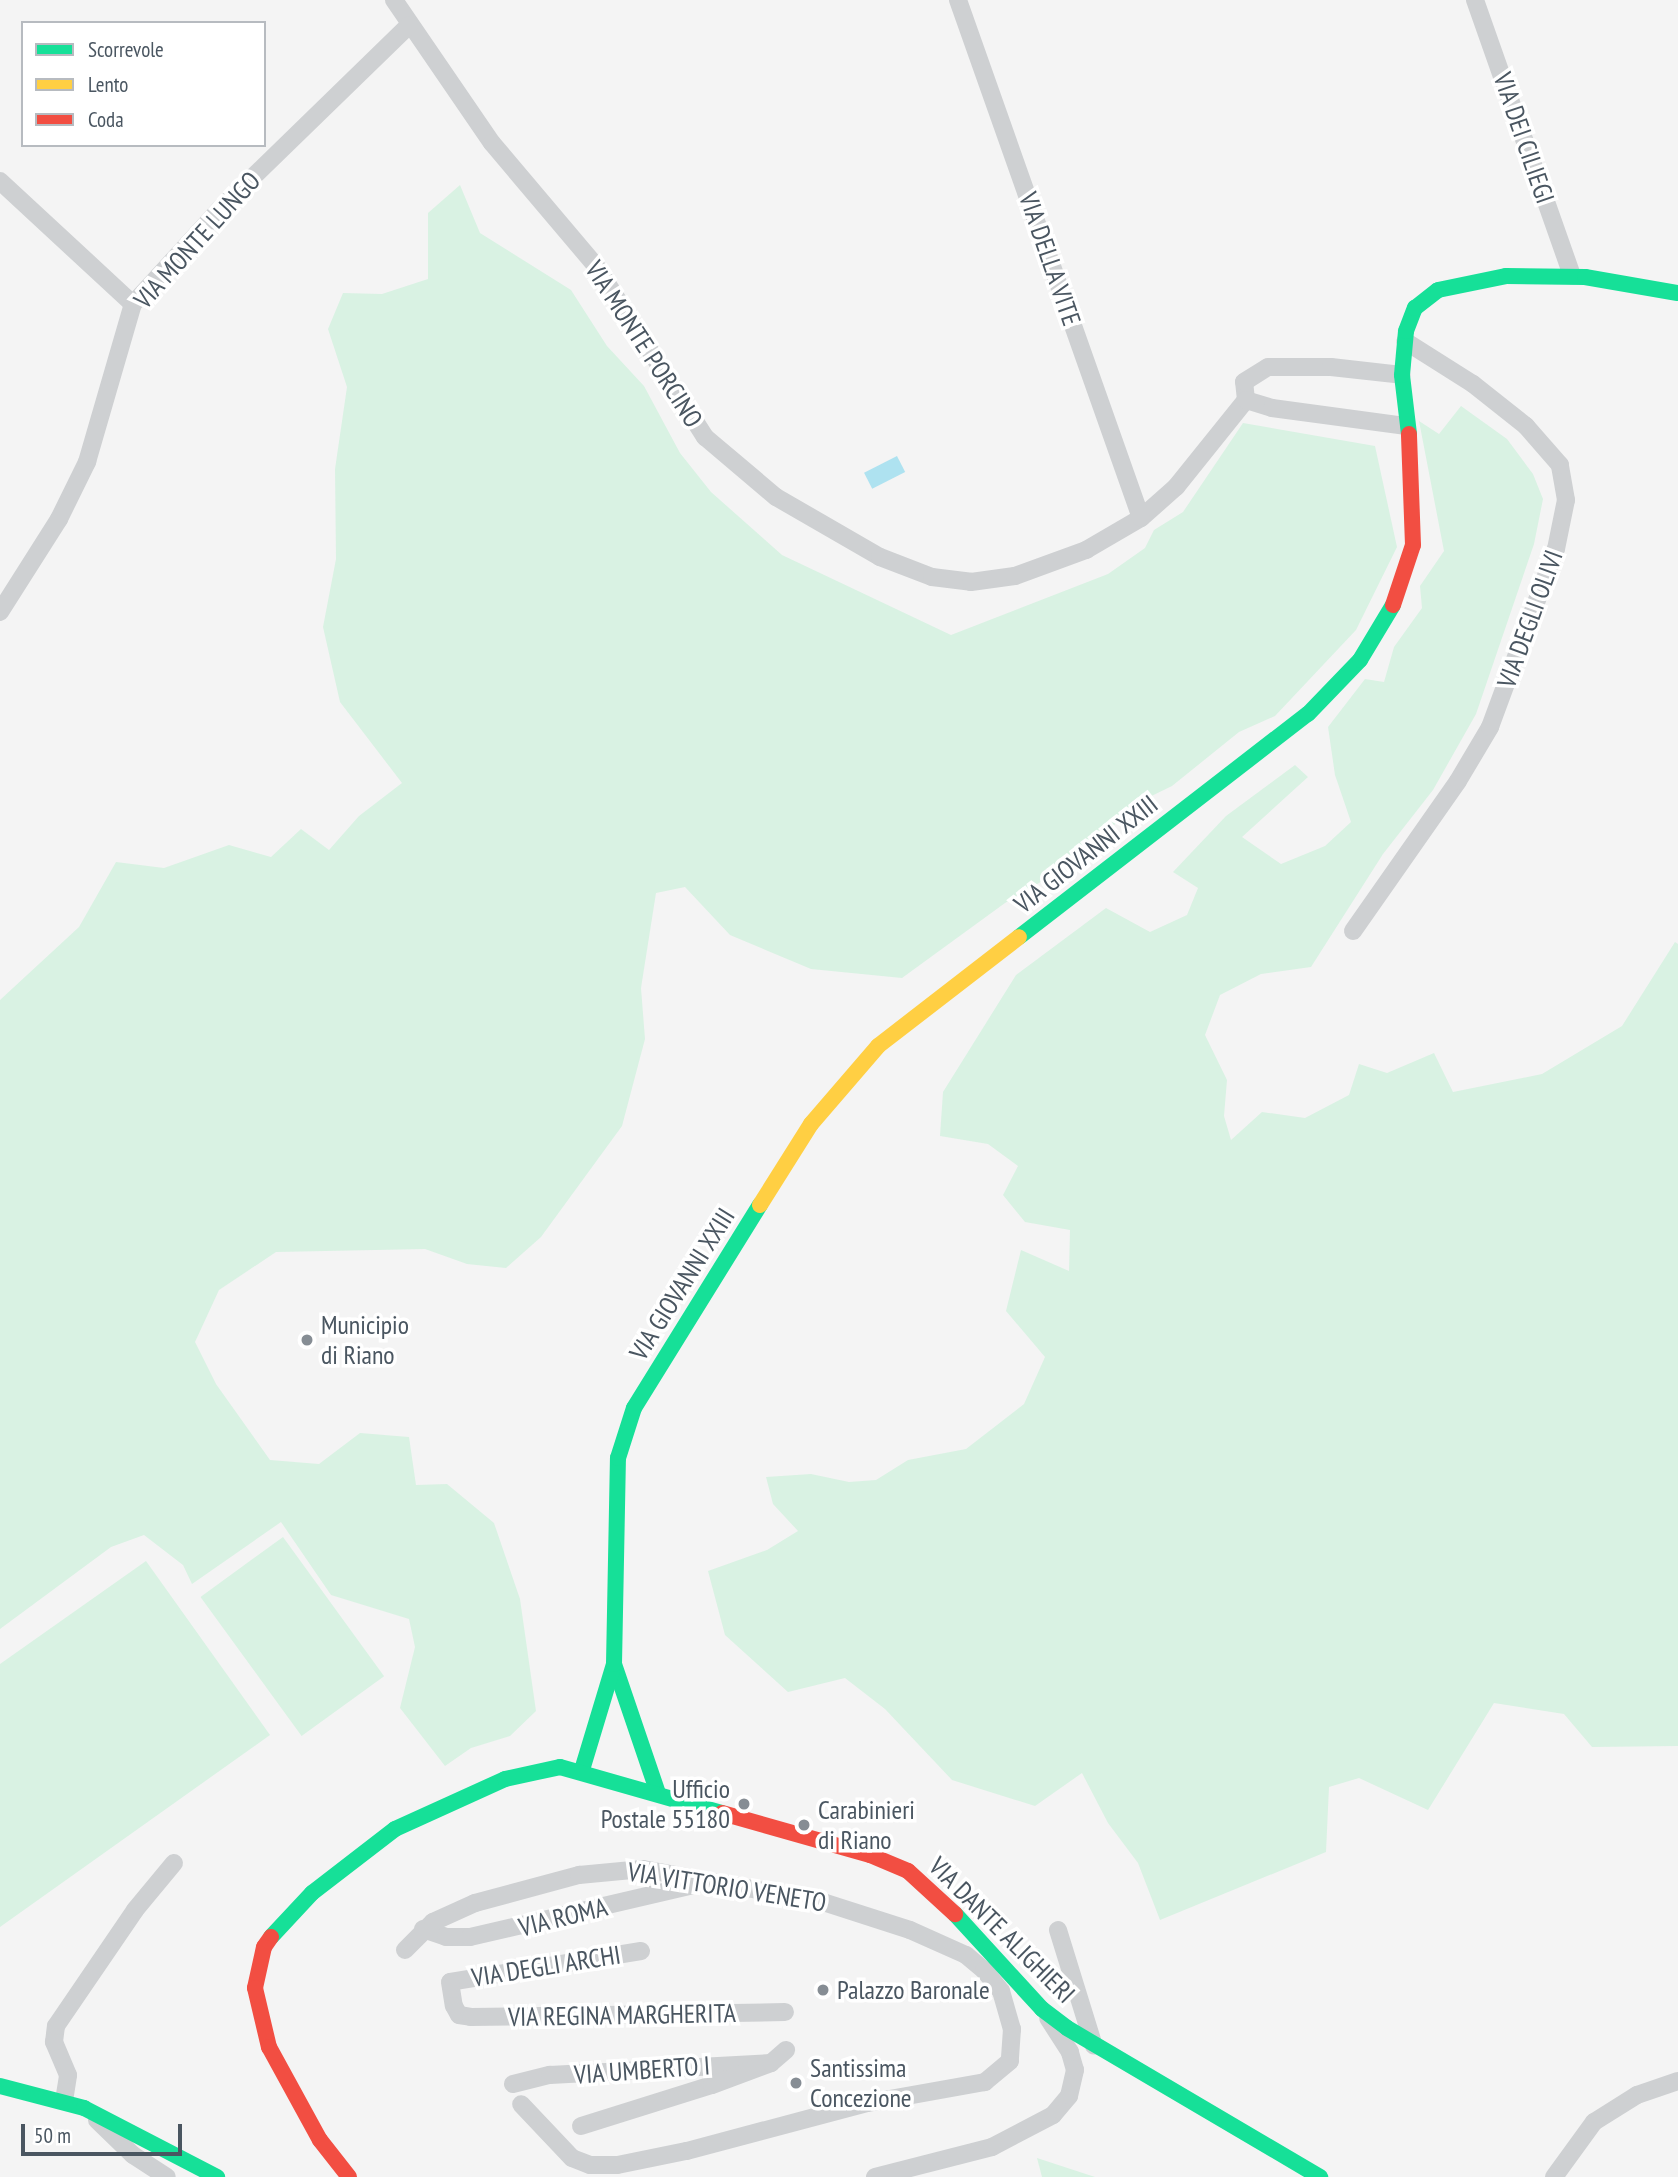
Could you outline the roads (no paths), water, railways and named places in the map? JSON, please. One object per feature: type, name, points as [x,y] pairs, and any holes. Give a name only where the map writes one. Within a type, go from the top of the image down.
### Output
[{"type":"street","name":"VIA MONTE PORCINO","points":[[394,0],[507,164],[601,274],[696,426],[721,453],[776,496],[880,557],[956,582],[1008,577],[1065,559],[1141,518],[1194,469],[1246,400],[1244,382],[1268,367],[1331,367],[1402,375]]},
{"type":"street","name":"VIA DELLA VITE","points":[[958,0],[1141,518]]},
{"type":"street","name":"VIA DEI CILIEGI","points":[[1475,0],[1572,275]]},
{"type":"street","name":"VIA MONTE LUNGO","points":[[0,612],[60,519],[87,462],[133,304],[219,210],[409,24]]},
{"type":"street","points":[[0,181],[133,304]]},
{"type":"street","name":"VIA GIOVANNI XXIII","points":[[582,1770],[614,1664],[617,1470],[628,1420],[811,1124],[892,1034],[1272,742],[1340,684],[1380,631],[1408,570],[1415,505],[1402,375],[1405,341],[1415,308],[1438,290],[1506,276],[1572,275],[1678,293]]},
{"type":"street","name":"VIA DEGLI OLIVI","points":[[1353,931],[1458,781],[1490,727],[1556,549],[1566,500],[1560,465],[1526,426],[1473,384],[1405,341]]},
{"type":"street","points":[[1246,400],[1272,408],[1405,426]]},
{"type":"street","name":"VIA GIOVANNI XXIII","points":[[614,1664],[659,1793]]},
{"type":"street","name":"VIA DANTE ALIGHIERI","points":[[349,2177],[303,2113],[264,2031],[255,1979],[268,1940],[289,1913],[338,1871],[414,1819],[505,1779],[543,1768],[582,1770],[901,1867],[925,1884],[985,1963],[1042,2009],[1094,2046],[1320,2177]]},
{"type":"street","points":[[64,2101],[68,2075],[53,2034],[60,2017],[135,1910],[174,1863]]},
{"type":"street","name":"VIA VITTORIO VENETO","points":[[405,1950],[423,1929],[493,1897],[615,1869],[643,1869],[703,1883],[853,1909],[985,1963]]},
{"type":"street","name":"VIA ROMA","points":[[423,1929],[446,1937],[470,1937],[703,1883]]},
{"type":"street","points":[[1058,1930],[1094,2046]]},
{"type":"street","name":"VIA DEGLI ARCHI","points":[[459,2015],[450,1982],[641,1951]]},
{"type":"street","points":[[520,2104],[572,2158],[608,2166],[686,2151],[867,2102],[980,2084],[1000,2073],[1013,2049],[1004,1999],[985,1963]]},
{"type":"street","points":[[875,2177],[1002,2143],[1058,2110],[1075,2082],[1074,2064],[1042,2009]]},
{"type":"street","name":"VIA REGINA MARGHERITA","points":[[459,2015],[574,2017],[785,2012]]},
{"type":"street","points":[[581,2126],[771,2063],[786,2050]]},
{"type":"street","name":"VIA UMBERTO I","points":[[513,2084],[550,2075],[771,2063]]},
{"type":"street","points":[[1554,2177],[1566,2155],[1600,2118],[1637,2095],[1678,2081]]},
{"type":"street","points":[[0,2086],[84,2108],[216,2177]]},
{"type":"street","points":[[84,2108],[133,2155],[167,2177]]},
{"type":"water","points":[[897,456],[905,472],[872,489],[864,473]]},
{"type":"place","name":"Municipio di Riano","points":[[307,1340]]},
{"type":"place","name":"Ufficio Postale 55180","points":[[744,1804]]},
{"type":"place","name":"Carabinieri di Riano","points":[[804,1825]]},
{"type":"place","name":"Palazzo Baronale","points":[[823,1990]]},
{"type":"place","name":"Santissima Concezione","points":[[796,2083]]}]
